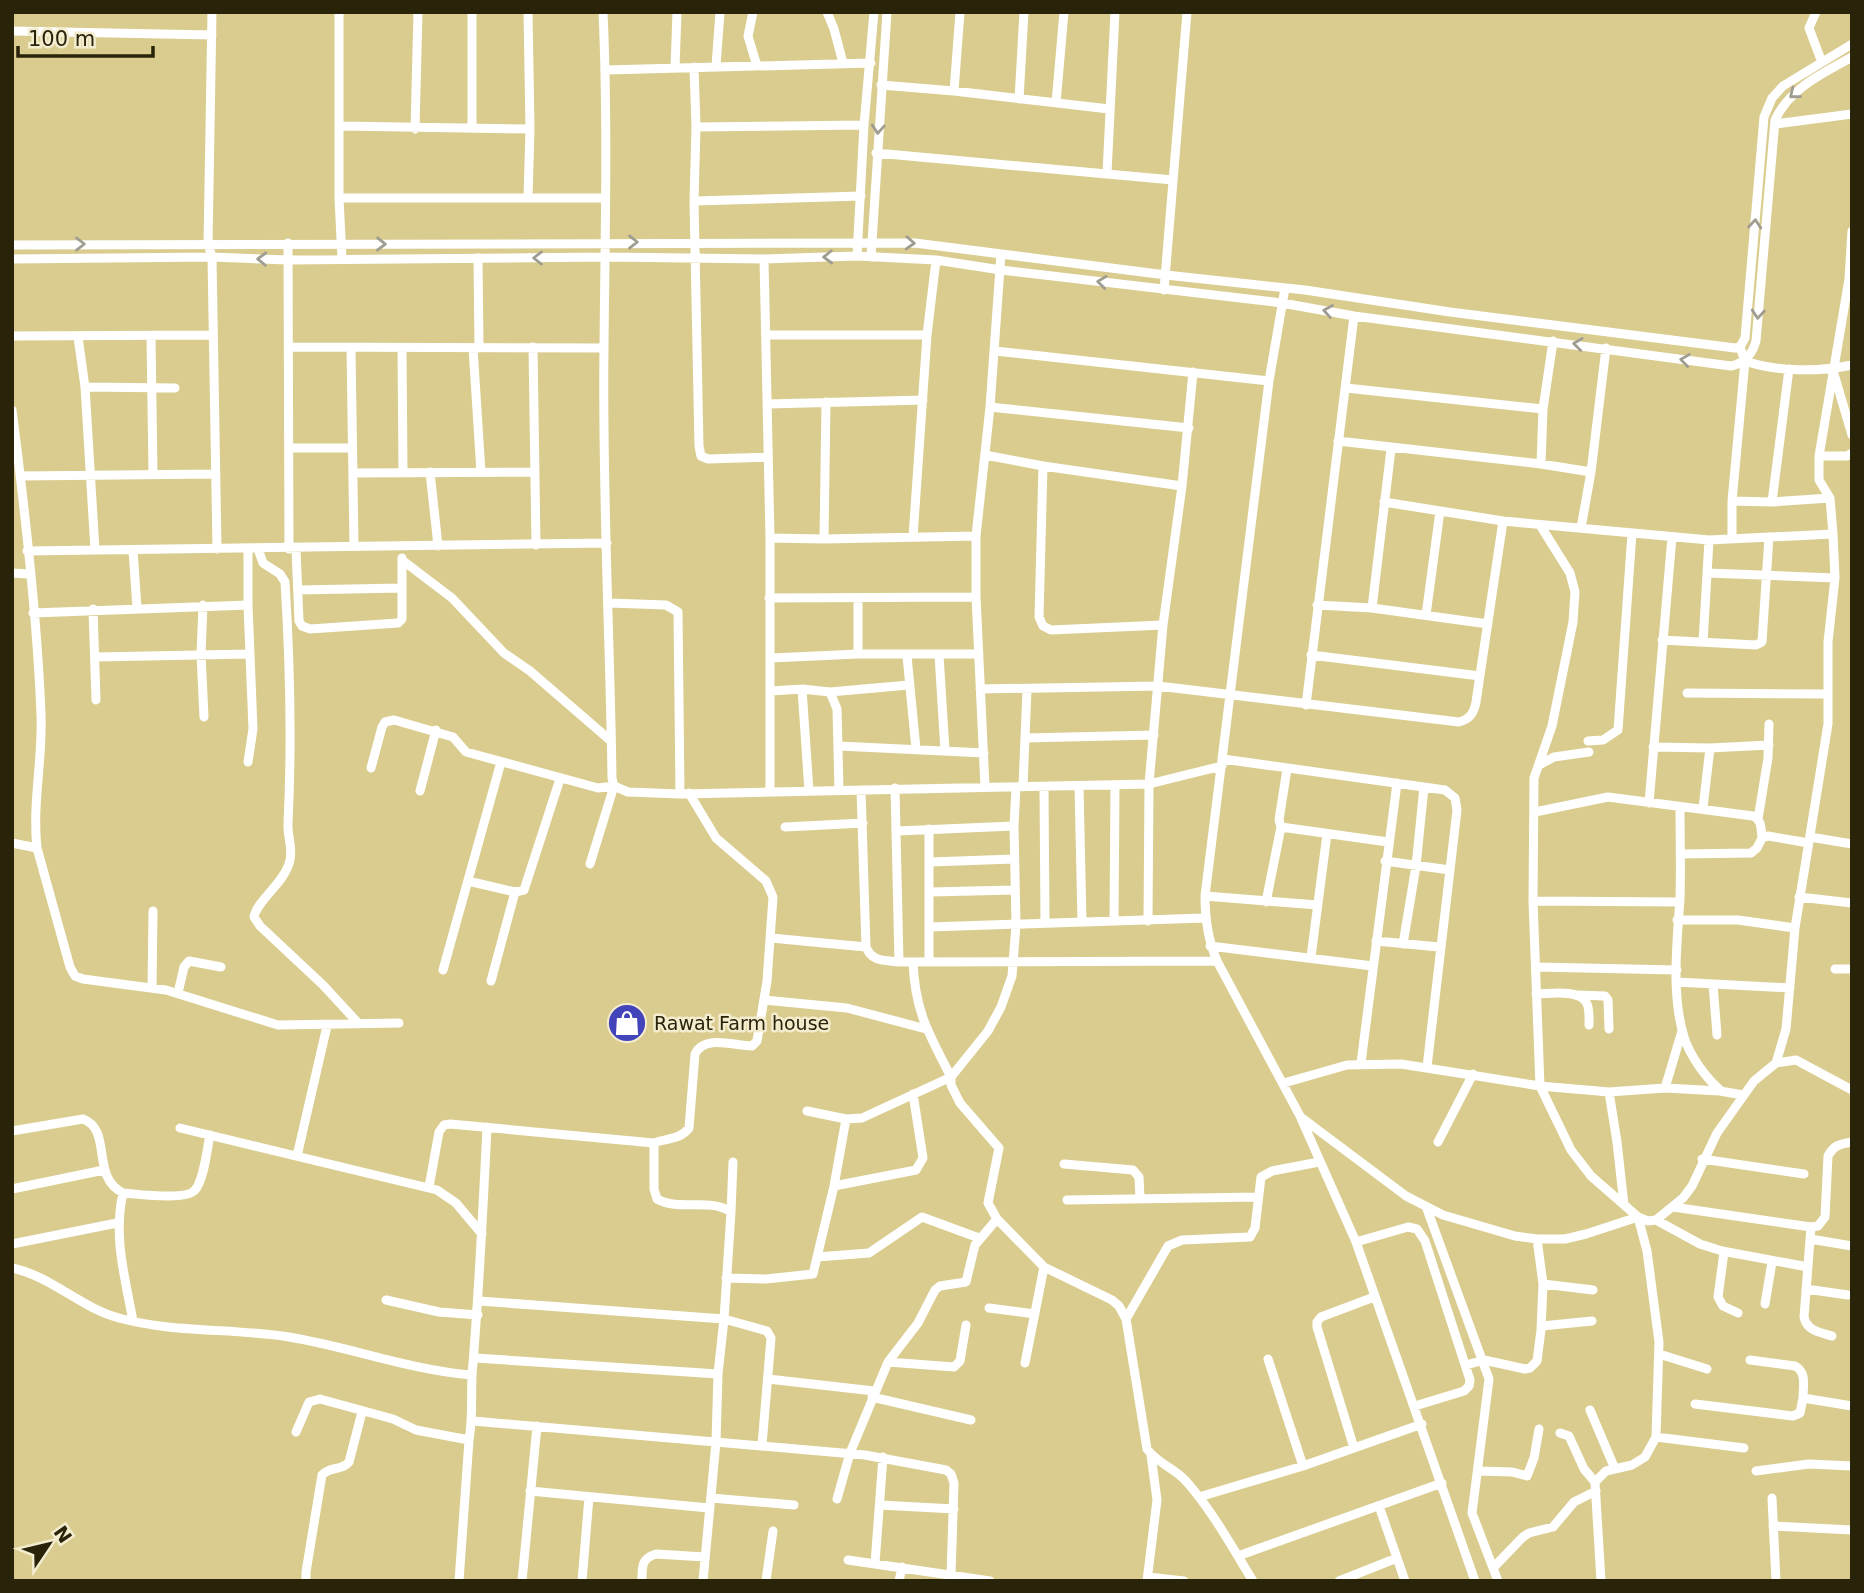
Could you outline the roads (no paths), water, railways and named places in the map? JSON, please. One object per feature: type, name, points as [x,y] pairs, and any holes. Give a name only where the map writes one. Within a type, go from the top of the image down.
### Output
[{"type":"street","points":[[212,12],[208,244],[212,257],[218,549]]},
{"type":"street","points":[[339,12],[339,198],[342,258]]},
{"type":"street","points":[[415,129],[418,12]]},
{"type":"street","points":[[472,12],[472,128]]},
{"type":"street","points":[[528,12],[528,198]]},
{"type":"street","points":[[590,864],[614,786],[604,348],[607,257],[603,12]]},
{"type":"street","points":[[675,68],[677,12]]},
{"type":"street","points":[[716,66],[720,12]]},
{"type":"street","points":[[753,12],[748,36],[757,65]]},
{"type":"street","points":[[827,12],[843,63]]},
{"type":"street","points":[[857,256],[864,124],[874,12]]},
{"type":"street","points":[[870,257],[887,12]]},
{"type":"street","points":[[954,91],[960,12]]},
{"type":"street","points":[[1019,99],[1024,12]]},
{"type":"street","points":[[1056,103],[1065,12]]},
{"type":"street","points":[[1107,173],[1115,12]]},
{"type":"street","points":[[1164,290],[1187,12]]},
{"type":"street","points":[[1816,12],[1810,29],[1822,60]]},
{"type":"street","points":[[12,32],[212,35]]},
{"type":"street","points":[[1732,538],[1732,501],[1745,361],[1740,347],[1745,338],[1764,117],[1772,98],[1783,86],[1852,44]]},
{"type":"street","points":[[12,259],[764,259],[857,256],[936,260],[1282,303],[1354,316],[1724,366],[1745,361],[1754,349],[1756,341],[1775,124],[1782,105],[1791,95],[1852,57]]},
{"type":"street","points":[[606,70],[871,62]]},
{"type":"street","points":[[694,67],[699,446],[701,456],[708,459],[768,457]]},
{"type":"street","points":[[881,85],[1110,109]]},
{"type":"street","points":[[1775,124],[1852,114]]},
{"type":"street","points":[[696,127],[864,124]]},
{"type":"street","points":[[340,126],[530,129]]},
{"type":"street","points":[[876,153],[1173,180]]},
{"type":"street","points":[[694,201],[861,196]]},
{"type":"street","points":[[339,198],[605,198]]},
{"type":"street","points":[[1776,1063],[1786,1029],[1799,897],[1828,724],[1828,642],[1835,578],[1830,498],[1819,480],[1819,456],[1850,279],[1852,231]]},
{"type":"street","points":[[12,245],[457,245],[859,241],[915,243],[1285,288],[1723,348],[1740,347]]},
{"type":"street","points":[[288,243],[292,549],[299,621],[302,626],[310,629],[398,623],[402,619],[403,547]]},
{"type":"street","points":[[985,788],[976,597],[976,536],[995,351],[1000,254]]},
{"type":"street","points":[[478,258],[476,348],[481,472]]},
{"type":"street","points":[[764,259],[770,538],[770,791]]},
{"type":"street","points":[[913,537],[927,335],[936,260]]},
{"type":"street","points":[[1285,288],[1269,381],[1232,696],[1205,896],[1205,918],[1210,946],[1217,961],[1284,1083],[1356,1241],[1374,1297],[1464,1537],[1475,1581]]},
{"type":"street","points":[[1306,705],[1354,316]]},
{"type":"street","points":[[12,336],[213,335]]},
{"type":"street","points":[[766,335],[927,335]]},
{"type":"street","points":[[151,336],[153,474]]},
{"type":"street","points":[[78,337],[85,387],[95,550]]},
{"type":"street","points":[[1541,464],[1543,409],[1553,341]]},
{"type":"street","points":[[289,347],[604,348]]},
{"type":"street","points":[[533,347],[536,545]]},
{"type":"street","points":[[402,348],[403,472]]},
{"type":"street","points":[[1586,528],[1606,348]]},
{"type":"street","points":[[351,349],[354,546]]},
{"type":"street","points":[[995,351],[1269,381]]},
{"type":"street","points":[[1745,361],[1789,369],[1833,369],[1852,365]]},
{"type":"street","points":[[1772,502],[1789,369]]},
{"type":"street","points":[[1833,369],[1852,435]]},
{"type":"street","points":[[1148,921],[1149,784],[1163,625],[1189,428],[1193,372]]},
{"type":"street","points":[[85,387],[175,388]]},
{"type":"street","points":[[1346,388],[1543,409]]},
{"type":"street","points":[[768,404],[923,400]]},
{"type":"street","points":[[824,539],[826,402]]},
{"type":"street","points":[[990,407],[1189,428]]},
{"type":"street","points":[[12,410],[33,612],[42,740],[35,828],[37,848],[70,967],[75,976],[178,993],[278,1025],[400,1023]]},
{"type":"street","points":[[1338,441],[1591,472]]},
{"type":"street","points":[[289,448],[352,448]]},
{"type":"street","points":[[1372,608],[1391,449]]},
{"type":"street","points":[[1819,456],[1847,456],[1852,453]]},
{"type":"street","points":[[985,455],[1182,486]]},
{"type":"street","points":[[1043,466],[1039,617],[1043,626],[1051,629],[1163,625]]},
{"type":"street","points":[[429,471],[438,546]]},
{"type":"street","points":[[353,473],[535,472]]},
{"type":"street","points":[[20,476],[216,474]]},
{"type":"street","points":[[1732,501],[1772,502],[1830,498]]},
{"type":"street","points":[[1384,502],[1540,526],[1602,529],[1709,540],[1833,534]]},
{"type":"street","points":[[1426,615],[1440,511]]},
{"type":"street","points":[[980,688],[1158,686],[1459,722],[1470,717],[1475,711],[1503,521]]},
{"type":"street","points":[[1540,526],[1570,573],[1576,600],[1552,726],[1534,778],[1533,901],[1540,1086],[1571,1150],[1591,1176],[1637,1217],[1648,1222],[1656,1220],[1673,1208],[1692,1185],[1702,1159],[1743,1095],[1754,1081],[1776,1063],[1796,1060],[1852,1090]]},
{"type":"street","points":[[1588,741],[1603,740],[1618,730],[1632,533]]},
{"type":"street","points":[[770,538],[976,536]]},
{"type":"street","points":[[1649,803],[1672,537]]},
{"type":"street","points":[[1662,640],[1756,645],[1762,642],[1769,537]]},
{"type":"street","points":[[1703,642],[1709,540]]},
{"type":"street","points":[[27,551],[607,543]]},
{"type":"street","points":[[248,762],[253,738],[248,604],[253,549]]},
{"type":"street","points":[[253,549],[262,563],[280,574],[285,582],[291,757],[287,828],[291,858],[281,880],[256,910],[254,917],[359,1024]]},
{"type":"street","points":[[134,550],[137,608]]},
{"type":"street","points":[[402,560],[452,598],[504,653],[530,671],[611,741]]},
{"type":"street","points":[[12,573],[29,573]]},
{"type":"street","points":[[1707,573],[1835,578]]},
{"type":"street","points":[[298,590],[402,588]]},
{"type":"street","points":[[769,598],[976,597]]},
{"type":"street","points":[[858,598],[858,654]]},
{"type":"street","points":[[429,1187],[439,1132],[444,1125],[653,1143],[676,1139],[684,1135],[689,1128],[695,1054],[699,1046],[706,1042],[752,1046],[757,1041],[774,907],[770,887],[716,838],[685,793],[678,611],[666,605],[609,603]]},
{"type":"street","points":[[33,612],[248,604]]},
{"type":"street","points":[[203,605],[201,654],[204,717]]},
{"type":"street","points":[[1317,605],[1372,608],[1488,624]]},
{"type":"street","points":[[93,609],[96,700]]},
{"type":"street","points":[[95,657],[250,654]]},
{"type":"street","points":[[771,658],[858,654],[979,654]]},
{"type":"street","points":[[939,655],[945,751]]},
{"type":"street","points":[[1311,655],[1480,676]]},
{"type":"street","points":[[906,656],[916,749]]},
{"type":"street","points":[[771,691],[802,689],[830,692],[909,685]]},
{"type":"street","points":[[802,689],[809,791]]},
{"type":"street","points":[[807,1111],[846,1119],[862,1118],[951,1077],[995,1021],[1007,991],[1014,961],[1014,826],[1025,738],[1027,689]]},
{"type":"street","points":[[830,692],[837,709],[839,790]]},
{"type":"street","points":[[1687,693],[1827,694]]},
{"type":"street","points":[[371,768],[385,722],[394,720],[453,737],[466,752],[598,789],[614,786],[628,792],[1149,784],[1222,762],[1445,790],[1455,798],[1457,810],[1427,1067]]},
{"type":"street","points":[[1680,854],[1751,853],[1757,848],[1762,838],[1758,819],[1769,745],[1769,724]]},
{"type":"street","points":[[420,791],[436,730]]},
{"type":"street","points":[[1025,738],[1154,735]]},
{"type":"street","points":[[1653,747],[1769,745]]},
{"type":"street","points":[[839,746],[984,753]]},
{"type":"street","points":[[1703,808],[1710,748]]},
{"type":"street","points":[[1539,765],[1554,757],[1589,752]]},
{"type":"street","points":[[443,970],[501,762]]},
{"type":"street","points":[[1266,902],[1281,827],[1279,820],[1287,769]]},
{"type":"street","points":[[468,881],[515,892],[524,890],[561,779]]},
{"type":"street","points":[[1361,1063],[1397,783]]},
{"type":"street","points":[[1114,922],[1115,785]]},
{"type":"street","points":[[1079,786],[1082,922]]},
{"type":"street","points":[[1044,787],[1045,923]]},
{"type":"street","points":[[1404,944],[1424,787]]},
{"type":"street","points":[[895,788],[899,962]]},
{"type":"street","points":[[861,790],[866,947],[869,955],[876,959],[899,962],[1217,961]]},
{"type":"street","points":[[1535,812],[1608,797],[1703,808],[1758,819]]},
{"type":"street","points":[[1679,807],[1676,982],[1682,1030],[1685,1041],[1709,1081],[1720,1090]]},
{"type":"street","points":[[785,827],[863,824]]},
{"type":"street","points":[[897,831],[1014,826]]},
{"type":"street","points":[[1281,827],[1388,842]]},
{"type":"street","points":[[929,829],[929,962]]},
{"type":"street","points":[[1311,957],[1327,834]]},
{"type":"street","points":[[1762,838],[1768,836],[1852,844]]},
{"type":"street","points":[[12,843],[37,848]]},
{"type":"street","points":[[930,862],[1014,859]]},
{"type":"street","points":[[1385,861],[1450,870]]},
{"type":"street","points":[[930,892],[1015,890]]},
{"type":"street","points":[[491,981],[515,892]]},
{"type":"street","points":[[1205,896],[1317,905]]},
{"type":"street","points":[[1799,897],[1852,903]]},
{"type":"street","points":[[1533,901],[1679,902]]},
{"type":"street","points":[[152,988],[153,911]]},
{"type":"street","points":[[930,927],[1205,918]]},
{"type":"street","points":[[1677,920],[1738,920],[1795,928]]},
{"type":"street","points":[[771,937],[866,947]]},
{"type":"street","points":[[1376,940],[1439,947]]},
{"type":"street","points":[[1210,946],[1373,966]]},
{"type":"street","points":[[178,993],[184,967],[189,961],[221,968]]},
{"type":"street","points":[[913,962],[915,996],[926,1029],[951,1077],[951,1085],[961,1102],[999,1148],[988,1203],[996,1219],[1044,1267],[1111,1300],[1119,1306],[1126,1319],[1144,1439],[1151,1455],[1157,1500],[1147,1579],[1184,1581]]},
{"type":"street","points":[[1536,967],[1677,970]]},
{"type":"street","points":[[1835,969],[1852,969]]},
{"type":"street","points":[[1676,982],[1790,988]]},
{"type":"street","points":[[1713,984],[1717,1035]]},
{"type":"street","points":[[1536,994],[1605,996],[1608,1000],[1609,1029]]},
{"type":"street","points":[[1576,995],[1588,1004],[1589,1025]]},
{"type":"street","points":[[764,1000],[847,1008],[926,1029]]},
{"type":"street","points":[[297,1156],[327,1026]]},
{"type":"street","points":[[1665,1087],[1682,1030]]},
{"type":"street","points":[[1284,1083],[1361,1063],[1401,1064],[1540,1086],[1609,1092],[1665,1087],[1720,1090],[1743,1095]]},
{"type":"street","points":[[1438,1142],[1473,1074]]},
{"type":"street","points":[[1609,1092],[1624,1205]]},
{"type":"street","points":[[834,1186],[916,1170],[923,1158],[913,1094]]},
{"type":"street","points":[[1300,1116],[1362,1165],[1427,1209],[1516,1236],[1537,1239],[1565,1238],[1637,1217]]},
{"type":"street","points":[[12,1131],[83,1119],[90,1121],[97,1131],[104,1170],[111,1185],[123,1193],[179,1196],[194,1192],[198,1186],[210,1135]]},
{"type":"street","points":[[726,1278],[766,1279],[813,1274],[834,1186],[846,1119]]},
{"type":"street","points":[[459,1581],[472,1421],[472,1375],[479,1301],[487,1127]]},
{"type":"street","points":[[180,1128],[429,1187],[456,1203],[482,1234]]},
{"type":"street","points":[[1673,1208],[1818,1226],[1825,1217],[1828,1156],[1835,1146],[1852,1142]]},
{"type":"street","points":[[653,1143],[654,1189],[657,1199],[670,1204],[722,1206],[731,1212]]},
{"type":"street","points":[[1702,1159],[1804,1174]]},
{"type":"street","points":[[704,1581],[716,1443],[718,1374],[729,1260],[733,1162]]},
{"type":"street","points":[[1126,1319],[1168,1246],[1182,1241],[1250,1237],[1255,1228],[1260,1183],[1265,1173],[1319,1162]]},
{"type":"street","points":[[1064,1164],[1133,1170],[1139,1177],[1140,1199]]},
{"type":"street","points":[[12,1189],[104,1170]]},
{"type":"street","points":[[123,1193],[117,1223],[133,1321]]},
{"type":"street","points":[[1067,1200],[1258,1197]]},
{"type":"street","points":[[1415,1406],[1467,1389],[1475,1363],[1427,1209]]},
{"type":"street","points":[[817,1257],[869,1252],[922,1217],[979,1238]]},
{"type":"street","points":[[1493,1568],[1523,1537],[1553,1527],[1574,1502],[1595,1487],[1601,1474],[1632,1465],[1645,1457],[1656,1437],[1659,1342],[1647,1251],[1637,1217]]},
{"type":"street","points":[[837,1499],[850,1454],[888,1362],[918,1323],[935,1290],[940,1286],[966,1282],[972,1253],[979,1238],[996,1219]]},
{"type":"street","points":[[1656,1220],[1700,1244],[1724,1252],[1808,1268]]},
{"type":"street","points":[[12,1244],[117,1223]]},
{"type":"street","points":[[1356,1241],[1408,1227],[1417,1229],[1425,1241],[1475,1363],[1489,1388],[1472,1513],[1498,1581]]},
{"type":"street","points":[[1811,1227],[1804,1317],[1811,1330],[1832,1336]]},
{"type":"street","points":[[1475,1363],[1525,1369],[1530,1368],[1539,1356],[1543,1284],[1537,1239]]},
{"type":"street","points":[[1810,1239],[1852,1245]]},
{"type":"street","points":[[1724,1252],[1718,1297],[1723,1306],[1738,1313]]},
{"type":"street","points":[[729,1260],[741,1279]]},
{"type":"street","points":[[1765,1304],[1772,1262]]},
{"type":"street","points":[[1025,1363],[1044,1267]]},
{"type":"street","points":[[12,1268],[33,1275],[115,1317],[294,1338],[444,1372],[472,1375]]},
{"type":"street","points":[[1543,1284],[1593,1290]]},
{"type":"street","points":[[1806,1289],[1848,1295]]},
{"type":"street","points":[[1354,1448],[1317,1322],[1321,1317],[1374,1297]]},
{"type":"street","points":[[387,1300],[443,1312],[478,1315]]},
{"type":"street","points":[[479,1301],[724,1319],[767,1331],[770,1334],[762,1445]]},
{"type":"street","points":[[989,1308],[1035,1314]]},
{"type":"street","points":[[1542,1326],[1592,1321]]},
{"type":"street","points":[[888,1362],[954,1367],[960,1361],[966,1325]]},
{"type":"street","points":[[1659,1354],[1707,1369]]},
{"type":"street","points":[[475,1358],[718,1374]]},
{"type":"street","points":[[1268,1359],[1303,1466]]},
{"type":"street","points":[[1695,1404],[1793,1416],[1800,1413],[1803,1378],[1800,1368],[1750,1360]]},
{"type":"street","points":[[768,1379],[873,1394],[971,1420]]},
{"type":"street","points":[[1802,1398],[1852,1406]]},
{"type":"street","points":[[296,1432],[309,1402],[314,1399],[393,1419],[416,1430],[469,1440]]},
{"type":"street","points":[[1590,1410],[1615,1469]]},
{"type":"street","points":[[306,1581],[322,1475],[331,1469],[345,1467],[349,1462],[362,1412]]},
{"type":"street","points":[[472,1421],[883,1457],[946,1470],[951,1474],[954,1483],[951,1575]]},
{"type":"street","points":[[1199,1497],[1303,1466],[1422,1424]]},
{"type":"street","points":[[522,1581],[537,1426]]},
{"type":"street","points":[[1478,1471],[1529,1475],[1539,1429]]},
{"type":"street","points":[[1560,1433],[1569,1436],[1595,1487],[1601,1581]]},
{"type":"street","points":[[1656,1437],[1744,1448]]},
{"type":"street","points":[[1151,1455],[1180,1475],[1199,1497],[1253,1581]]},
{"type":"street","points":[[876,1563],[883,1457]]},
{"type":"street","points":[[1756,1471],[1809,1464],[1852,1466]]},
{"type":"street","points":[[1238,1556],[1442,1483]]},
{"type":"street","points":[[530,1491],[709,1508]]},
{"type":"street","points":[[582,1581],[589,1497]]},
{"type":"street","points":[[711,1498],[794,1504]]},
{"type":"street","points":[[1772,1498],[1776,1581]]},
{"type":"street","points":[[880,1505],[954,1509]]},
{"type":"street","points":[[1379,1506],[1405,1581]]},
{"type":"street","points":[[1773,1526],[1852,1530]]},
{"type":"street","points":[[766,1581],[772,1531]]},
{"type":"street","points":[[1464,1537],[1478,1532]]},
{"type":"street","points":[[642,1581],[642,1566],[650,1556],[656,1554],[705,1557]]},
{"type":"street","points":[[1339,1581],[1397,1559]]},
{"type":"street","points":[[848,1560],[990,1581]]},
{"type":"street","points":[[899,1581],[902,1567]]},
{"type":"place","name":"Rawat Farm house","points":[[627,1023]]}]
